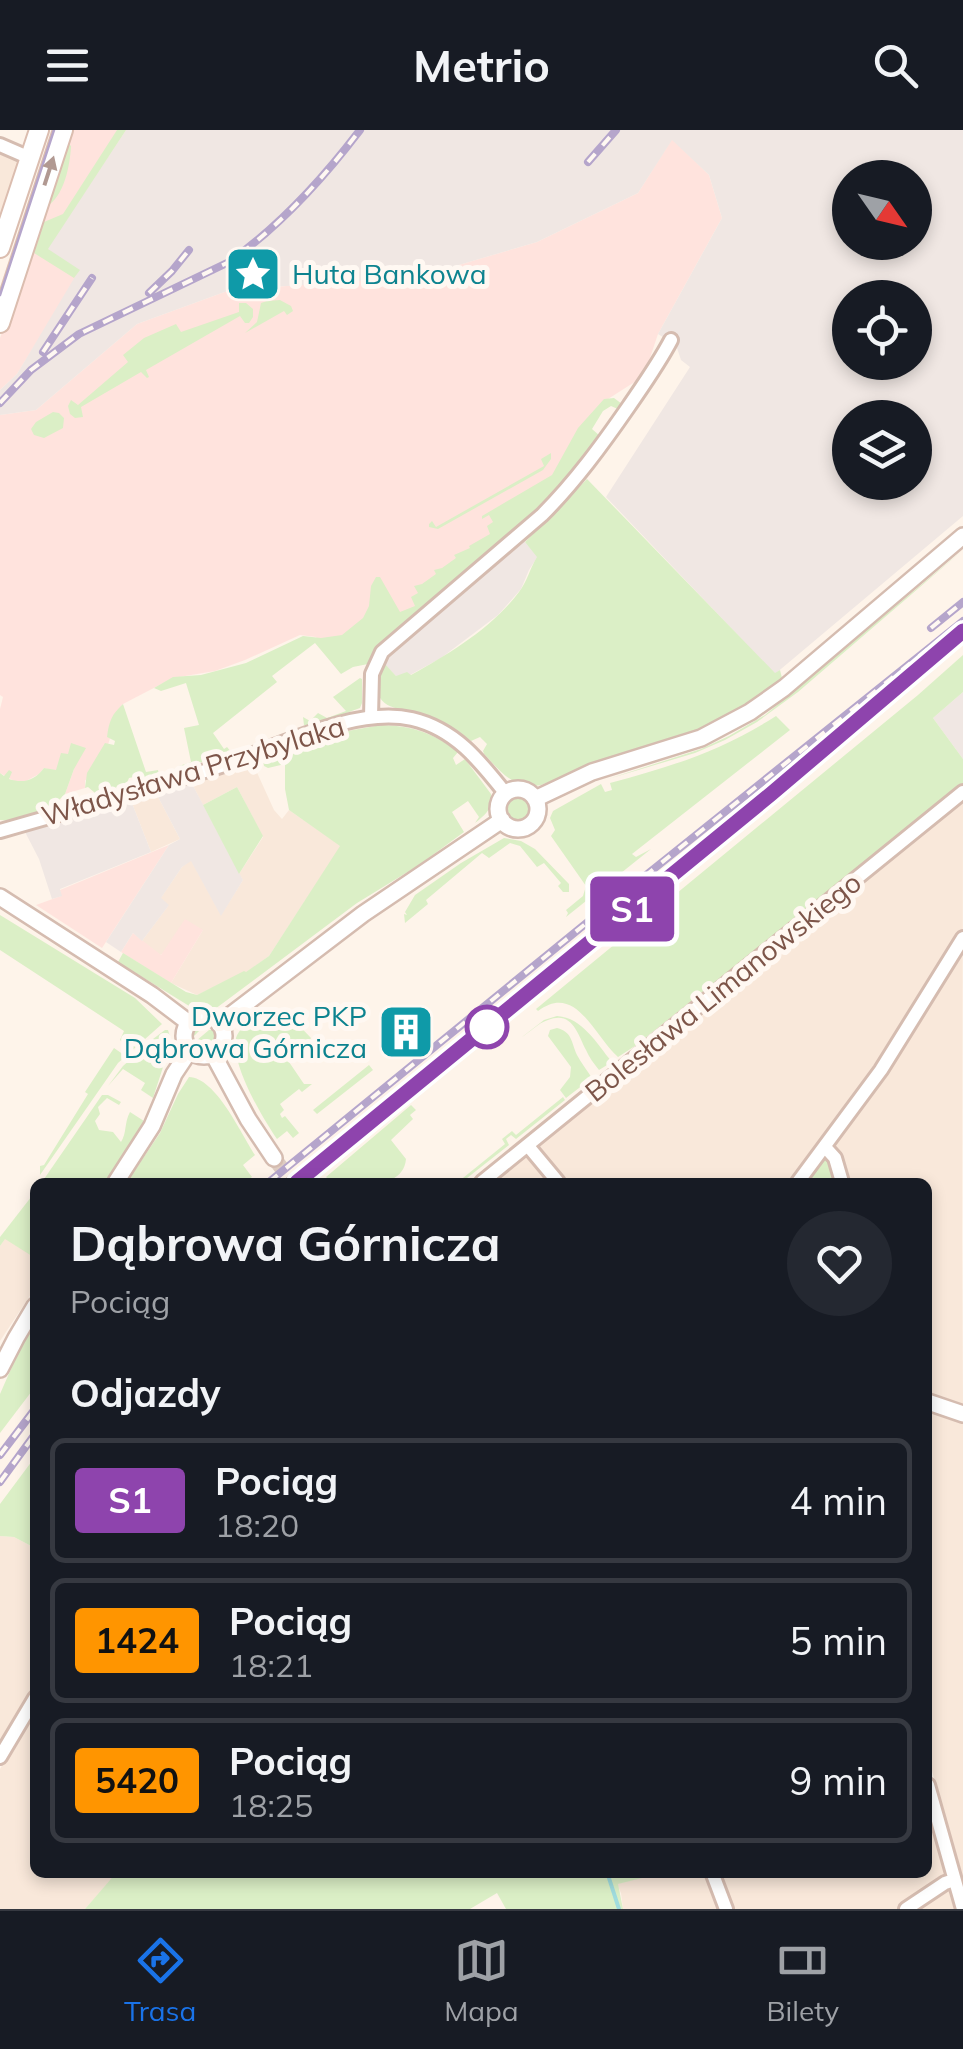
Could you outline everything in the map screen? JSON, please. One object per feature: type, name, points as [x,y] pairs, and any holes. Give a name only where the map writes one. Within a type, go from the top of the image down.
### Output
[{"type":"main road","points":[[0,248],[39,130]]},
{"type":"main road","points":[[0,324],[63,130]]},
{"type":"street","points":[[0,144],[30,158]]},
{"type":"street","name":"Władysława Przybylaka","points":[[0,831],[186,777],[371,717],[372,674],[385,649],[562,495],[648,379],[670,340]]},
{"type":"street","points":[[535,799],[600,768],[701,738],[750,712],[794,680],[963,536]]},
{"type":"street","points":[[371,717],[409,719],[443,731],[472,753],[506,794]]},
{"type":"street","points":[[523,790],[535,799],[537,814],[526,827],[514,828],[502,820],[498,806],[506,794],[523,790]]},
{"type":"street","name":"Bolesława Limanowskiego","points":[[487,1178],[963,792]]},
{"type":"street","points":[[220,1024],[363,914],[502,820]]},
{"type":"street","points":[[0,897],[189,1023]]},
{"type":"street","points":[[801,1178],[881,1070],[963,938]]},
{"type":"street","points":[[204,1016],[220,1024],[224,1038],[213,1054],[202,1056],[190,1050],[184,1038],[189,1023],[204,1016]]},
{"type":"street","points":[[119,1178],[150,1130],[174,1074],[190,1050]]},
{"type":"street","points":[[213,1054],[248,1120],[274,1158]]},
{"type":"street","points":[[528,1146],[555,1178]]},
{"type":"street","points":[[825,1148],[835,1158],[841,1178]]},
{"type":"street","points":[[0,1370],[30,1314]]},
{"type":"street","points":[[932,1403],[963,1414]]},
{"type":"street","points":[[0,1757],[30,1706]]},
{"type":"street","points":[[932,1799],[963,1909]]},
{"type":"street","points":[[714,1878],[726,1909]]},
{"type":"street","points":[[906,1909],[954,1880]]},
{"type":"shaded area","points":[[69,130],[126,130],[48,249],[80,270],[17,374],[0,390],[0,338]]},
{"type":"shaded area","points":[[126,130],[963,130],[963,516],[775,674],[606,497],[690,367],[681,360],[676,345],[658,334],[722,218],[709,175],[672,140],[638,193],[537,242],[418,277],[230,290],[137,324],[36,410],[0,415],[0,390],[17,374],[79,270],[47,249]]},
{"type":"shaded area","points":[[672,139],[709,175],[722,218],[658,334],[644,376],[608,399],[540,503],[504,541],[365,658],[362,654],[340,673],[316,637],[300,635],[215,671],[173,678],[123,704],[108,745],[85,781],[85,788],[65,794],[74,769],[69,754],[56,771],[44,768],[26,781],[14,781],[0,773],[0,415],[36,410],[137,324],[230,290],[418,277],[537,242],[638,193]]},
{"type":"shaded area","points":[[0,150],[16,161],[20,169],[0,231]]},
{"type":"shaded area","points":[[522,539],[538,556],[521,589],[498,615],[441,658],[410,675],[396,676],[382,662],[387,654]]},
{"type":"shaded area","points":[[963,692],[963,759],[933,718]]},
{"type":"shaded area","points":[[246,762],[254,766],[282,819],[289,810],[341,846],[269,956],[246,973],[197,995],[171,983],[203,930],[160,955],[142,941],[168,906],[160,899],[191,860],[221,915],[243,880],[239,874],[263,837],[237,787],[203,805],[190,780]]},
{"type":"shaded area","points":[[190,780],[243,880],[221,916],[191,861],[182,867],[161,898],[169,905],[142,941],[133,933],[121,952],[106,942],[169,845],[180,839],[155,791]]},
{"type":"shaded area","points":[[155,791],[180,839],[151,852],[130,798]]},
{"type":"shaded area","points":[[130,798],[151,852],[60,889],[62,896],[52,899],[24,830]]},
{"type":"shaded area","points":[[963,798],[963,1408],[932,1397],[932,1178],[561,1178],[538,1149],[541,1142]]},
{"type":"shaded area","points":[[169,845],[102,948],[36,905],[61,896],[60,890]]},
{"type":"shaded area","points":[[185,919],[203,930],[171,983],[121,952],[133,933],[161,955]]},
{"type":"shaded area","points":[[530,1157],[549,1178],[496,1178],[522,1158]]},
{"type":"shaded area","points":[[17,1219],[30,1228],[30,1296],[0,1341],[0,1246]]},
{"type":"shaded area","points":[[932,1409],[963,1420],[963,1877],[932,1771]]},
{"type":"shaded area","points":[[0,1536],[14,1537],[30,1545],[30,1694],[0,1745]]},
{"type":"shaded area","points":[[30,1718],[30,1878],[113,1878],[85,1909],[0,1909],[0,1769]]},
{"type":"shaded area","points":[[932,1816],[954,1909],[623,1909],[617,1884],[640,1878],[932,1878]]},
{"type":"green space","points":[[117,130],[126,130],[48,249],[80,270],[74,278],[34,253],[44,222],[63,214]]},
{"type":"green space","points":[[68,143],[71,146],[65,180],[46,207]]},
{"type":"green space","points":[[280,300],[293,311],[287,315],[284,311],[245,333],[257,322],[261,303]]},
{"type":"green space","points":[[239,303],[253,309],[249,323],[240,316],[146,370],[149,377],[141,372],[81,407],[83,417],[70,414],[71,400],[78,405],[128,362],[123,355],[144,338],[176,324],[181,332],[239,312]]},
{"type":"green space","points":[[614,398],[622,404],[620,410],[611,406],[603,411],[592,429],[600,436],[557,495],[385,640],[368,664],[341,674],[315,643],[272,676],[277,682],[213,733],[224,749],[227,747],[232,753],[179,769],[191,762],[184,728],[199,725],[186,683],[161,691],[154,688],[173,677],[201,675],[246,663],[303,636],[342,635],[363,618],[376,577],[380,577],[400,612],[415,606],[411,597],[418,593],[414,586],[490,534],[487,526],[493,522],[489,515],[482,516],[552,475],[578,428],[604,399]]},
{"type":"green space","points":[[53,412],[64,418],[63,428],[44,438],[34,435],[31,429],[36,422]]},
{"type":"green space","points":[[551,453],[543,470],[438,529],[429,527],[432,521],[436,527],[544,466],[541,459]]},
{"type":"green space","points":[[587,479],[775,673],[780,670],[782,678],[743,708],[702,729],[541,785],[523,785],[509,778],[484,754],[487,744],[480,737],[471,741],[435,719],[387,704],[378,691],[379,679],[384,663],[396,676],[407,672],[411,675],[455,649],[496,617],[522,588],[537,557],[525,542]]},
{"type":"green space","points":[[963,550],[798,692],[757,722],[695,753],[608,779],[701,749],[765,715]]},
{"type":"green space","points":[[963,655],[963,692],[933,718],[963,759],[963,784],[618,1057],[574,1007],[563,1003],[536,1009],[918,695]]},
{"type":"green space","points":[[360,678],[360,708],[304,725],[303,717],[310,721],[318,713],[327,718],[346,711],[333,697]]},
{"type":"green space","points":[[123,704],[146,772],[158,770],[159,775],[140,781],[138,776],[129,778],[126,785],[95,793],[85,788],[87,773],[105,743],[114,745],[115,741],[107,737],[109,726]]},
{"type":"green space","points":[[776,716],[790,730],[632,854],[636,857],[651,849],[566,917],[566,910],[583,896],[586,886],[551,836],[555,830],[550,818],[553,811],[601,784],[605,792],[612,790],[610,783],[696,756]]},
{"type":"green space","points":[[381,725],[423,732],[458,752],[453,758],[456,765],[465,759],[491,794],[485,814],[475,823],[479,817],[468,801],[452,812],[464,832],[357,903],[215,1009],[194,1009],[118,962],[123,953],[197,995],[246,972],[269,956],[340,846],[289,810],[285,764],[268,768],[263,760],[342,732]]},
{"type":"green space","points":[[71,743],[86,748],[65,794],[51,807],[11,821],[0,820],[0,773],[4,776],[9,770],[9,779],[24,781],[44,768],[56,770],[61,753],[68,754]]},
{"type":"green space","points":[[237,787],[263,836],[239,874],[203,805]]},
{"type":"green space","points":[[518,796],[527,800],[531,809],[527,818],[518,822],[509,818],[505,809],[509,800]]},
{"type":"green space","points":[[504,838],[535,849],[569,884],[569,892],[563,892],[558,886],[561,883],[544,863],[537,867],[520,846],[510,843],[489,858],[482,853],[405,923],[404,914],[407,915],[415,895]]},
{"type":"green space","points":[[0,915],[135,998],[162,1024],[118,1063],[40,1175],[40,1166],[114,1048],[124,1055],[129,1048],[120,1040],[124,1031],[0,950]]},
{"type":"green space","points":[[270,1008],[289,1015],[311,1038],[289,1062],[304,1084],[312,1084],[280,1104],[284,1110],[282,1118],[285,1116],[299,1133],[293,1138],[287,1131],[277,1139],[271,1130],[249,1090],[235,1049],[241,1029]]},
{"type":"green space","points":[[557,1016],[574,1021],[582,1026],[612,1062],[599,1070],[573,1025],[563,1018],[544,1021],[522,1037],[544,1020]]},
{"type":"green space","points":[[203,1024],[193,1037],[196,1041],[209,1030],[217,1033],[215,1044],[206,1049],[195,1046],[191,1036],[195,1027]]},
{"type":"green space","points":[[557,1028],[568,1035],[592,1078],[566,1098],[560,1090],[570,1077],[571,1067],[548,1036],[550,1030]]},
{"type":"green space","points":[[165,1030],[171,1040],[166,1055],[146,1050],[145,1045]]},
{"type":"green space","points":[[139,1052],[165,1061],[153,1098],[141,1090],[145,1083],[123,1069],[108,1086],[123,1066]]},
{"type":"green space","points":[[369,1065],[373,1070],[317,1114],[313,1110]]},
{"type":"green space","points":[[189,1077],[209,1086],[218,1096],[255,1155],[243,1165],[252,1177],[130,1178],[160,1133]]},
{"type":"green space","points":[[102,1095],[121,1102],[119,1105],[107,1098],[98,1107],[100,1114],[95,1121],[99,1130],[113,1132],[121,1142],[130,1112],[144,1121],[108,1178],[45,1178]]},
{"type":"green space","points":[[563,1097],[565,1100],[516,1139],[511,1135],[506,1139],[509,1145],[463,1178],[505,1144],[502,1139],[512,1131],[516,1135]]},
{"type":"green space","points":[[411,1105],[416,1110],[410,1115],[413,1119],[391,1140],[406,1159],[396,1177],[326,1177]]},
{"type":"green space","points":[[828,1159],[837,1178],[810,1178]]},
{"type":"green space","points":[[30,1198],[30,1255],[5,1239],[0,1246],[0,1237]]},
{"type":"green space","points":[[30,1333],[30,1394],[0,1433],[0,1394]]},
{"type":"green space","points":[[30,1464],[30,1545],[14,1537],[0,1536],[0,1504]]},
{"type":"green space","points":[[112,1878],[642,1878],[618,1884],[623,1909],[506,1909],[497,1893],[470,1909],[85,1909]]},
{"type":"waterway","points":[[609,1878],[619,1909]]},
{"type":"tunnel","points":[[274,1158],[289,1178]]},
{"type":"tram line","points":[[0,295],[54,130]]},
{"type":"railway","points":[[0,403],[31,370],[79,334],[229,262],[248,248],[299,201],[360,130]]},
{"type":"railway","points":[[588,162],[616,130]]},
{"type":"railway","points":[[149,293],[189,250]]},
{"type":"railway","points":[[43,352],[92,278]]},
{"type":"railway","points":[[931,628],[963,602]]},
{"type":"railway","points":[[274,1178],[963,621]]},
{"type":"railway","points":[[302,1178],[765,800]]},
{"type":"railway","points":[[0,1455],[30,1416]]},
{"type":"railway","points":[[0,1482],[30,1441]]},
{"type":"train","name":"S1","points":[[302,1178],[771,794],[963,631]]},
{"type":"place","name":"Huta Bankowa","points":[[253,274]]},
{"type":"place","name":"Dworzec PKP Dąbrowa Górnicza","points":[[406,1032]]}]
